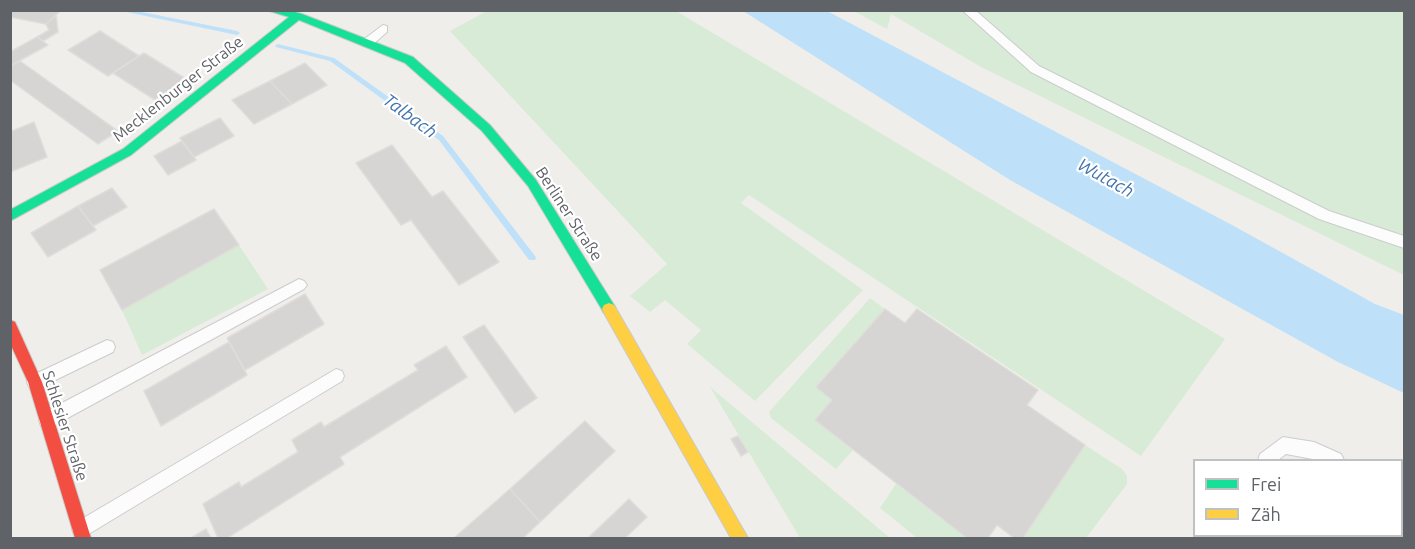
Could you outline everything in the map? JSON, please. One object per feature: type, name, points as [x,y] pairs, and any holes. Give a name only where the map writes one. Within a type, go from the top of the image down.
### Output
[{"type":"street","name":"Berliner Straße","points":[[272,10],[298,16],[409,60],[486,128],[532,183],[582,263],[740,538]]},
{"type":"street","name":"Mecklenburger Straße","points":[[10,216],[127,152],[298,16]]},
{"type":"street","name":"Schlesier Straße","points":[[10,326],[35,382],[82,534]]},
{"type":"lane","points":[[967,10],[1035,69],[1324,215],[1404,242]]},
{"type":"lane","points":[[367,43],[383,29]]},
{"type":"lane","points":[[47,420],[299,285]]},
{"type":"lane","points":[[35,382],[107,346]]},
{"type":"lane","points":[[82,534],[336,376]]},
{"type":"lane","points":[[1267,459],[1283,445],[1314,450],[1333,459]]},
{"type":"green space","points":[[487,11],[676,11],[1225,339],[1141,456],[749,195],[741,203],[863,290],[755,401],[687,344],[701,330],[665,300],[650,312],[630,296],[667,264],[450,31]]},
{"type":"green space","points":[[854,11],[1404,11],[1404,275],[981,67],[891,14],[887,29]]},
{"type":"green space","points":[[239,245],[268,289],[142,355],[122,310]]},
{"type":"green space","points":[[870,298],[885,309],[816,386],[832,400],[815,420],[853,450],[836,469],[771,418],[769,412]]},
{"type":"green space","points":[[710,387],[890,538],[800,538]]},
{"type":"green space","points":[[1085,445],[1122,469],[1127,476],[1127,484],[1086,538],[1023,538]]},
{"type":"green space","points":[[896,484],[967,538],[917,538],[880,508]]},
{"type":"water","name":"Wutach","points":[[743,11],[827,11],[1232,225],[1375,304],[1404,315],[1404,393],[1338,362],[1010,180]]},
{"type":"building","points":[[10,10],[60,11],[46,24],[10,17]]},
{"type":"building","points":[[56,15],[58,32],[43,41],[37,37],[49,30],[46,24]]},
{"type":"building","points":[[100,31],[139,56],[108,76],[68,50]]},
{"type":"building","points":[[37,37],[48,45],[10,66],[10,52]]},
{"type":"building","points":[[144,53],[186,79],[155,100],[113,73]]},
{"type":"building","points":[[20,61],[118,131],[98,144],[10,80],[10,66]]},
{"type":"building","points":[[305,63],[327,85],[292,104],[270,81]]},
{"type":"building","points":[[270,81],[292,104],[254,124],[232,100]]},
{"type":"building","points":[[220,118],[234,136],[194,157],[180,138]]},
{"type":"building","points":[[34,122],[47,157],[10,172],[10,132]]},
{"type":"building","points":[[182,141],[196,160],[168,175],[154,156]]},
{"type":"building","points":[[392,145],[432,197],[443,191],[499,262],[459,285],[411,220],[401,225],[356,163]]},
{"type":"building","points":[[112,188],[127,207],[93,226],[78,206]]},
{"type":"building","points":[[78,206],[96,230],[48,257],[31,233]]},
{"type":"building","points":[[214,209],[239,245],[122,310],[100,270]]},
{"type":"building","points":[[305,294],[324,324],[245,370],[227,338]]},
{"type":"building","points":[[885,309],[905,323],[917,309],[1038,390],[1027,405],[1085,445],[1023,538],[1014,538],[997,525],[988,538],[967,538],[815,420],[832,400],[816,387]]},
{"type":"building","points":[[484,325],[537,398],[515,413],[463,337]]},
{"type":"building","points":[[229,342],[247,375],[161,426],[144,391]]},
{"type":"building","points":[[446,346],[467,377],[340,457],[344,464],[227,538],[218,538],[203,504],[239,482],[241,487],[298,452],[292,440],[321,422],[324,427],[418,370],[414,365]]},
{"type":"building","points":[[585,421],[615,451],[540,522],[510,489]]},
{"type":"building","points":[[738,436],[748,452],[741,456],[731,439]]},
{"type":"building","points":[[510,489],[540,522],[523,538],[454,538]]},
{"type":"building","points":[[629,499],[647,517],[625,538],[588,538]]},
{"type":"building","points":[[206,529],[211,538],[191,538]]},
{"type":"waterway","name":"Talbach","points":[[120,10],[237,33]]},
{"type":"waterway","name":"Talbach","points":[[278,46],[332,59],[441,138],[532,258]]},
{"type":"traffic: fast","points":[[271,10],[298,16],[409,60],[486,128],[532,183],[609,309]]},
{"type":"traffic: fast","points":[[10,216],[127,152],[298,16]]},
{"type":"traffic: slow","points":[[609,309],[740,538]]},
{"type":"traffic: jam","points":[[10,326],[35,382],[83,538]]}]
